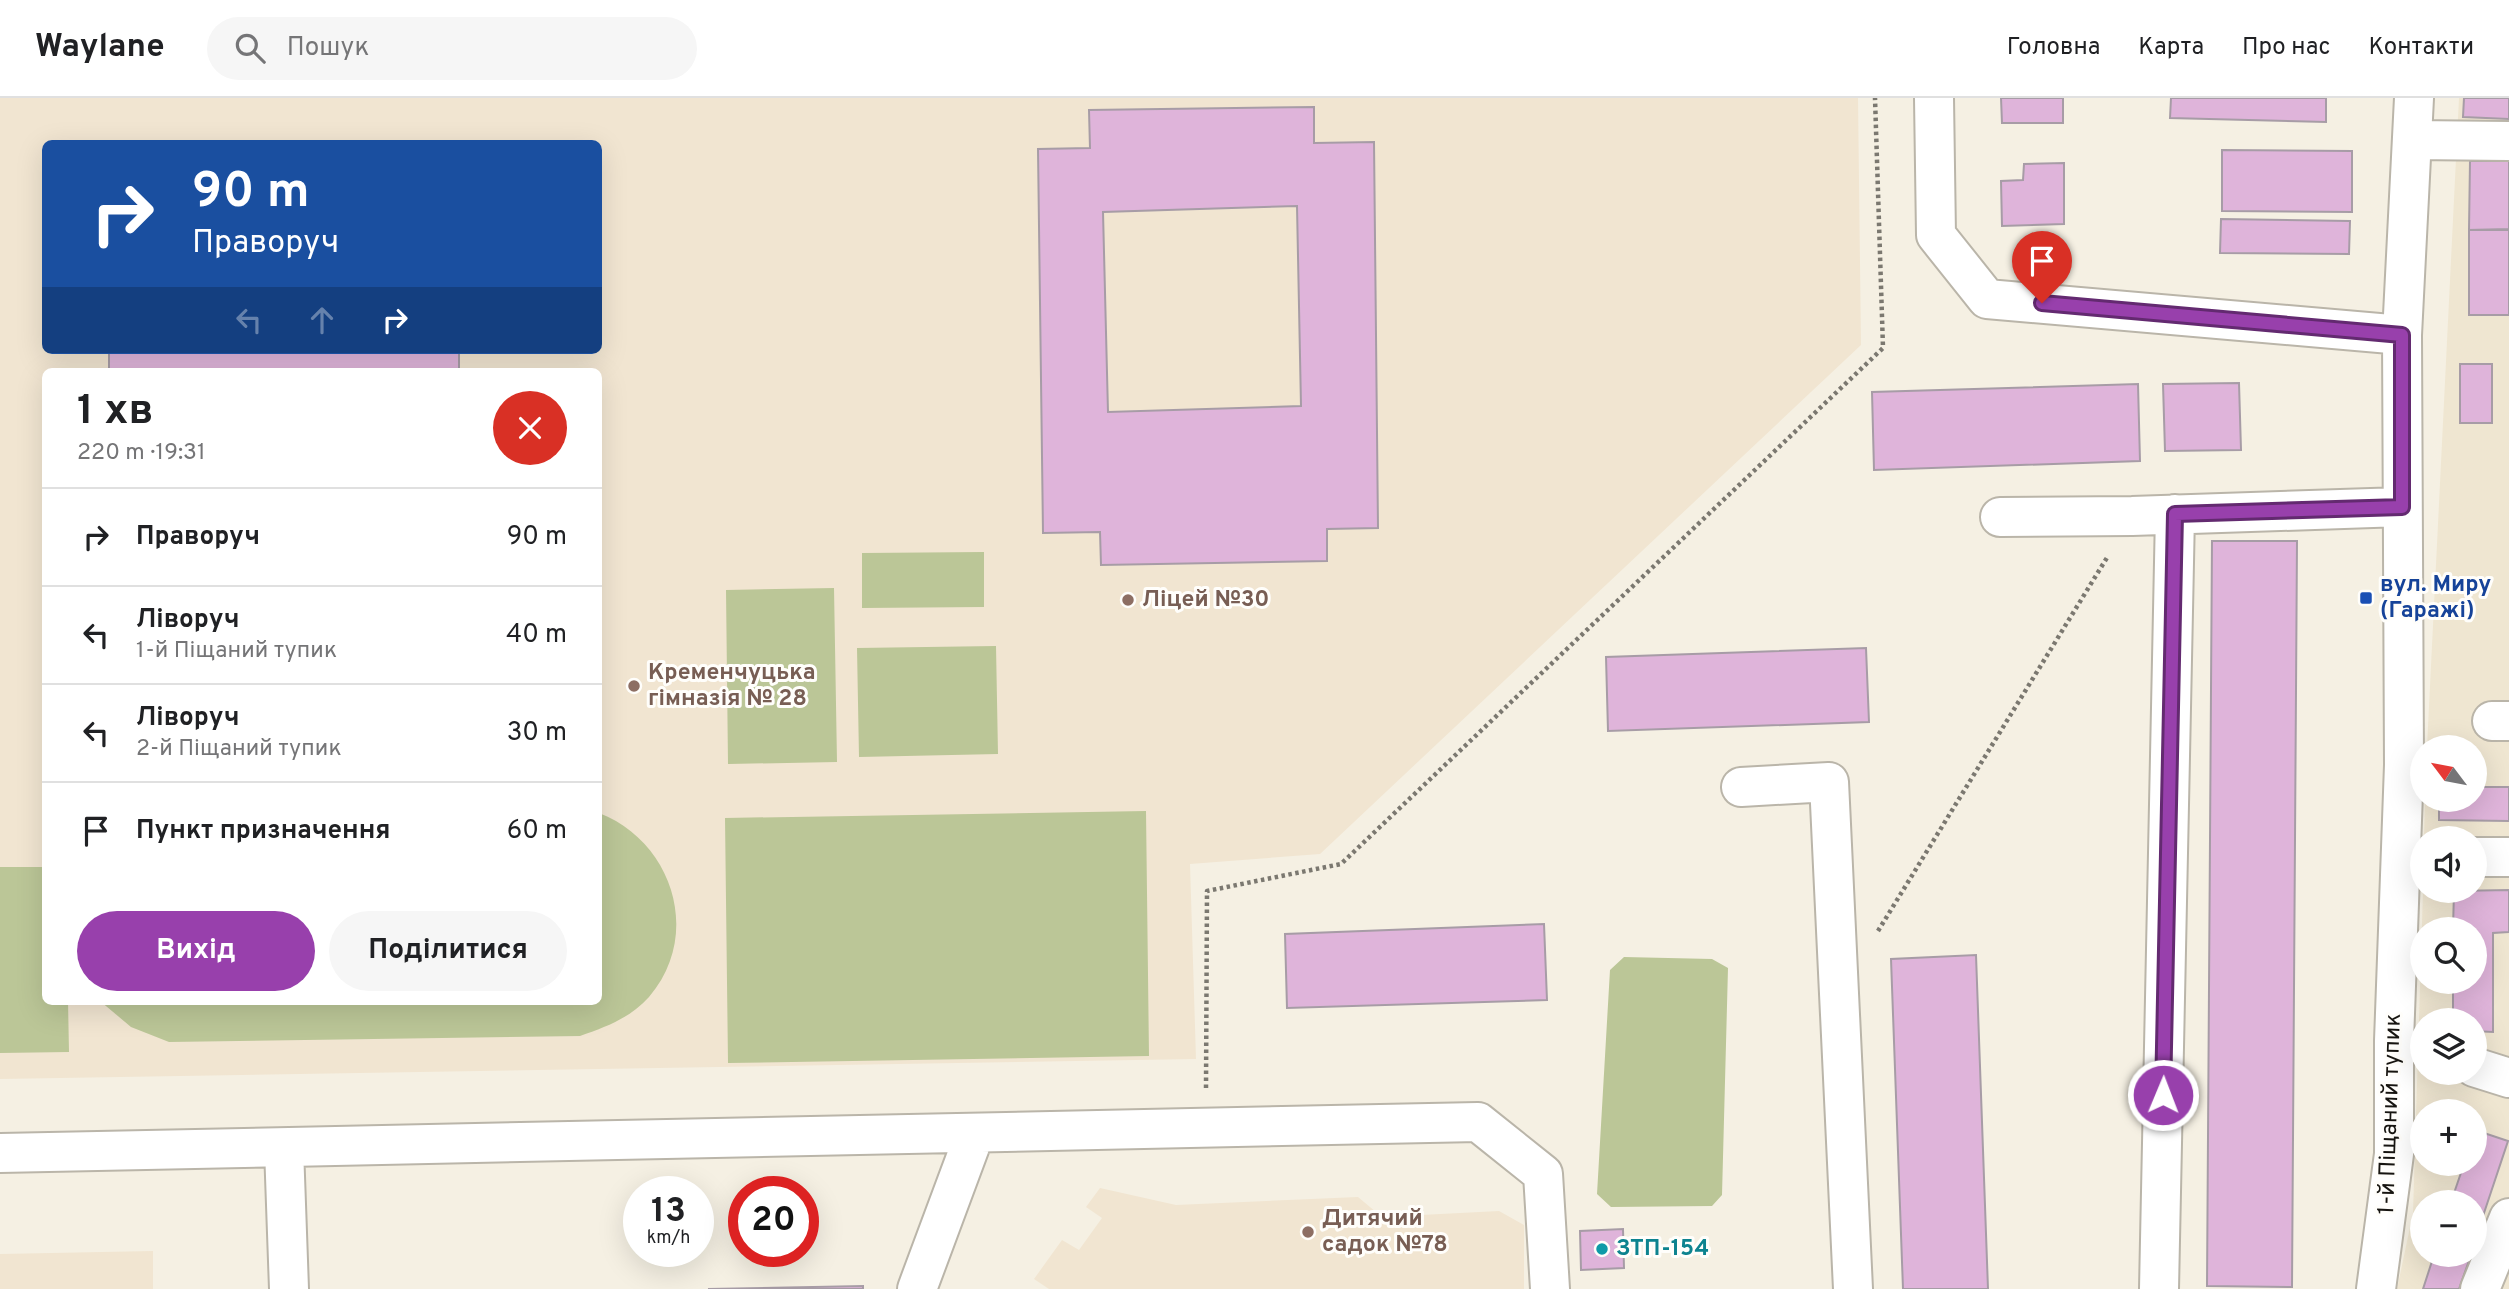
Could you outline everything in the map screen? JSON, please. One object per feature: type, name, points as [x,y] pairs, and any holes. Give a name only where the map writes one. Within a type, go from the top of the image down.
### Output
[{"type":"street","points":[[1934,98],[1936,235],[1987,299],[2402,335]]},
{"type":"street","name":"1-й Піщаний тупик","points":[[2410,845],[2404,765],[2402,335],[2414,98]]},
{"type":"street","points":[[2413,140],[2509,141]]},
{"type":"street","points":[[2000,517],[2132,516],[2402,507]]},
{"type":"street","points":[[2160,1289],[2175,514]]},
{"type":"street","points":[[1741,787],[1829,782],[1853,1289]]},
{"type":"street","points":[[2487,857],[2509,857]]},
{"type":"street","name":"1-й Піщаний тупик","points":[[2376,1289],[2408,1045],[2410,903]]},
{"type":"street","points":[[2487,1071],[2509,1078]]},
{"type":"street","points":[[0,1153],[1478,1122],[1543,1174],[1550,1289]]},
{"type":"street","points":[[917,1289],[975,1133]]},
{"type":"street","points":[[284,1148],[289,1289]]},
{"type":"street","points":[[2480,1289],[2509,1218]]},
{"type":"path","points":[[1173,1129],[1207,1087],[1207,891],[1341,864],[1883,348],[1875,98]]},
{"type":"path","points":[[1875,936],[2132,516]]},
{"type":"shaded area","name":"Ліцей №30","points":[[0,98],[1858,98],[1861,345],[1320,854],[1190,864],[1196,1059],[0,1079]]},
{"type":"shaded area","points":[[2459,98],[2509,98],[2509,1289],[2397,1289],[2410,1227],[2410,1267],[2487,1267],[2487,1190],[2414,1190],[2414,1176],[2487,1176],[2487,1099],[2417,1099],[2417,1085],[2487,1085],[2487,1008],[2419,1008],[2420,994],[2487,994],[2487,917],[2422,917],[2423,903],[2487,903],[2487,826],[2424,826],[2425,812],[2487,812],[2487,735],[2428,735]]},
{"type":"shaded area","name":"Дитячий садок №78","points":[[1100,1188],[1176,1205],[1358,1197],[1382,1217],[1499,1211],[1524,1225],[1524,1289],[1049,1289],[1034,1279],[1062,1240],[1079,1250],[1102,1218],[1086,1207]]},
{"type":"shaded area","points":[[153,1251],[153,1289],[0,1289],[0,1254]]},
{"type":"green space","points":[[984,552],[984,607],[862,608],[862,553]]},
{"type":"green space","points":[[834,588],[837,762],[728,764],[726,590]]},
{"type":"green space","points":[[996,646],[998,754],[859,757],[857,648]]},
{"type":"green space","points":[[1146,811],[1149,1056],[728,1063],[725,818]]},
{"type":"green space","points":[[602,815],[624,826],[645,845],[661,867],[672,892],[676,918],[674,946],[665,972],[642,1004],[617,1021],[580,1036],[169,1042],[131,1027],[105,1005],[602,1005]]},
{"type":"green space","points":[[0,867],[42,867],[42,1005],[68,1005],[69,1052],[0,1053]]},
{"type":"green space","points":[[1624,957],[1712,959],[1728,968],[1722,1195],[1712,1206],[1611,1207],[1597,1194],[1610,970]]},
{"type":"building","points":[[2001,98],[2063,98],[2063,123],[2002,123]]},
{"type":"building","points":[[2171,98],[2326,98],[2326,122],[2170,118]]},
{"type":"building","points":[[2464,98],[2509,98],[2509,119],[2463,117]]},
{"type":"building","points":[[1314,107],[1314,143],[1374,142],[1378,528],[1327,529],[1327,561],[1101,565],[1100,532],[1043,533],[1038,149],[1090,148],[1089,110]],"holes":[[[1297,206],[1301,406],[1108,412],[1103,212]]]},
{"type":"building","points":[[2222,150],[2352,151],[2352,212],[2222,211]]},
{"type":"building","points":[[2470,161],[2509,161],[2509,230],[2469,230]]},
{"type":"building","points":[[2064,163],[2064,224],[2002,226],[2001,181],[2023,180],[2024,164]]},
{"type":"building","points":[[2221,219],[2350,221],[2349,254],[2220,253]]},
{"type":"building","points":[[2509,229],[2509,315],[2469,315],[2469,230]]},
{"type":"building","points":[[109,354],[459,354],[459,368],[109,368]]},
{"type":"building","points":[[2460,364],[2492,364],[2492,423],[2460,423]]},
{"type":"building","points":[[2239,383],[2241,450],[2165,451],[2163,384]]},
{"type":"building","points":[[2138,384],[2140,461],[1874,470],[1872,392]]},
{"type":"building","points":[[2212,541],[2297,541],[2292,1287],[2207,1286]]},
{"type":"building","points":[[1866,648],[1869,722],[1608,731],[1606,657]]},
{"type":"building","points":[[2487,787],[2509,787],[2509,821],[2439,820],[2439,812],[2487,812]]},
{"type":"building","points":[[2487,890],[2509,890],[2509,932],[2493,933],[2493,1032],[2487,1032],[2487,1008],[2453,1008],[2453,994],[2487,994],[2487,917],[2453,917],[2454,903],[2487,903]]},
{"type":"building","points":[[1544,924],[1547,1000],[1287,1008],[1285,934]]},
{"type":"building","points":[[1976,955],[1988,1289],[1903,1289],[1891,959]]},
{"type":"building","points":[[2487,1134],[2508,1141],[2487,1204],[2487,1190],[2455,1190],[2460,1176],[2487,1176]]},
{"type":"building","name":"ЗТП-154","points":[[1623,1229],[1624,1268],[1581,1270],[1580,1231]]},
{"type":"building","points":[[2430,1267],[2467,1267],[2459,1289],[2423,1289]]},
{"type":"building","points":[[863,1286],[863,1289],[708,1289]]},
{"type":"place","name":"вул. Миру (Гаражі)","points":[[2366,598]]},
{"type":"place","name":"Ліцей №30","points":[[1128,600]]},
{"type":"place","name":"Кременчуцька гімназія № 28","points":[[634,686]]},
{"type":"place","name":"Дитячий садок №78","points":[[1308,1232]]},
{"type":"place","name":"ЗТП-154","points":[[1602,1249]]},
{"type":"route","points":[[2042,303],[2402,335],[2402,507],[2175,514],[2163,1095]]}]
